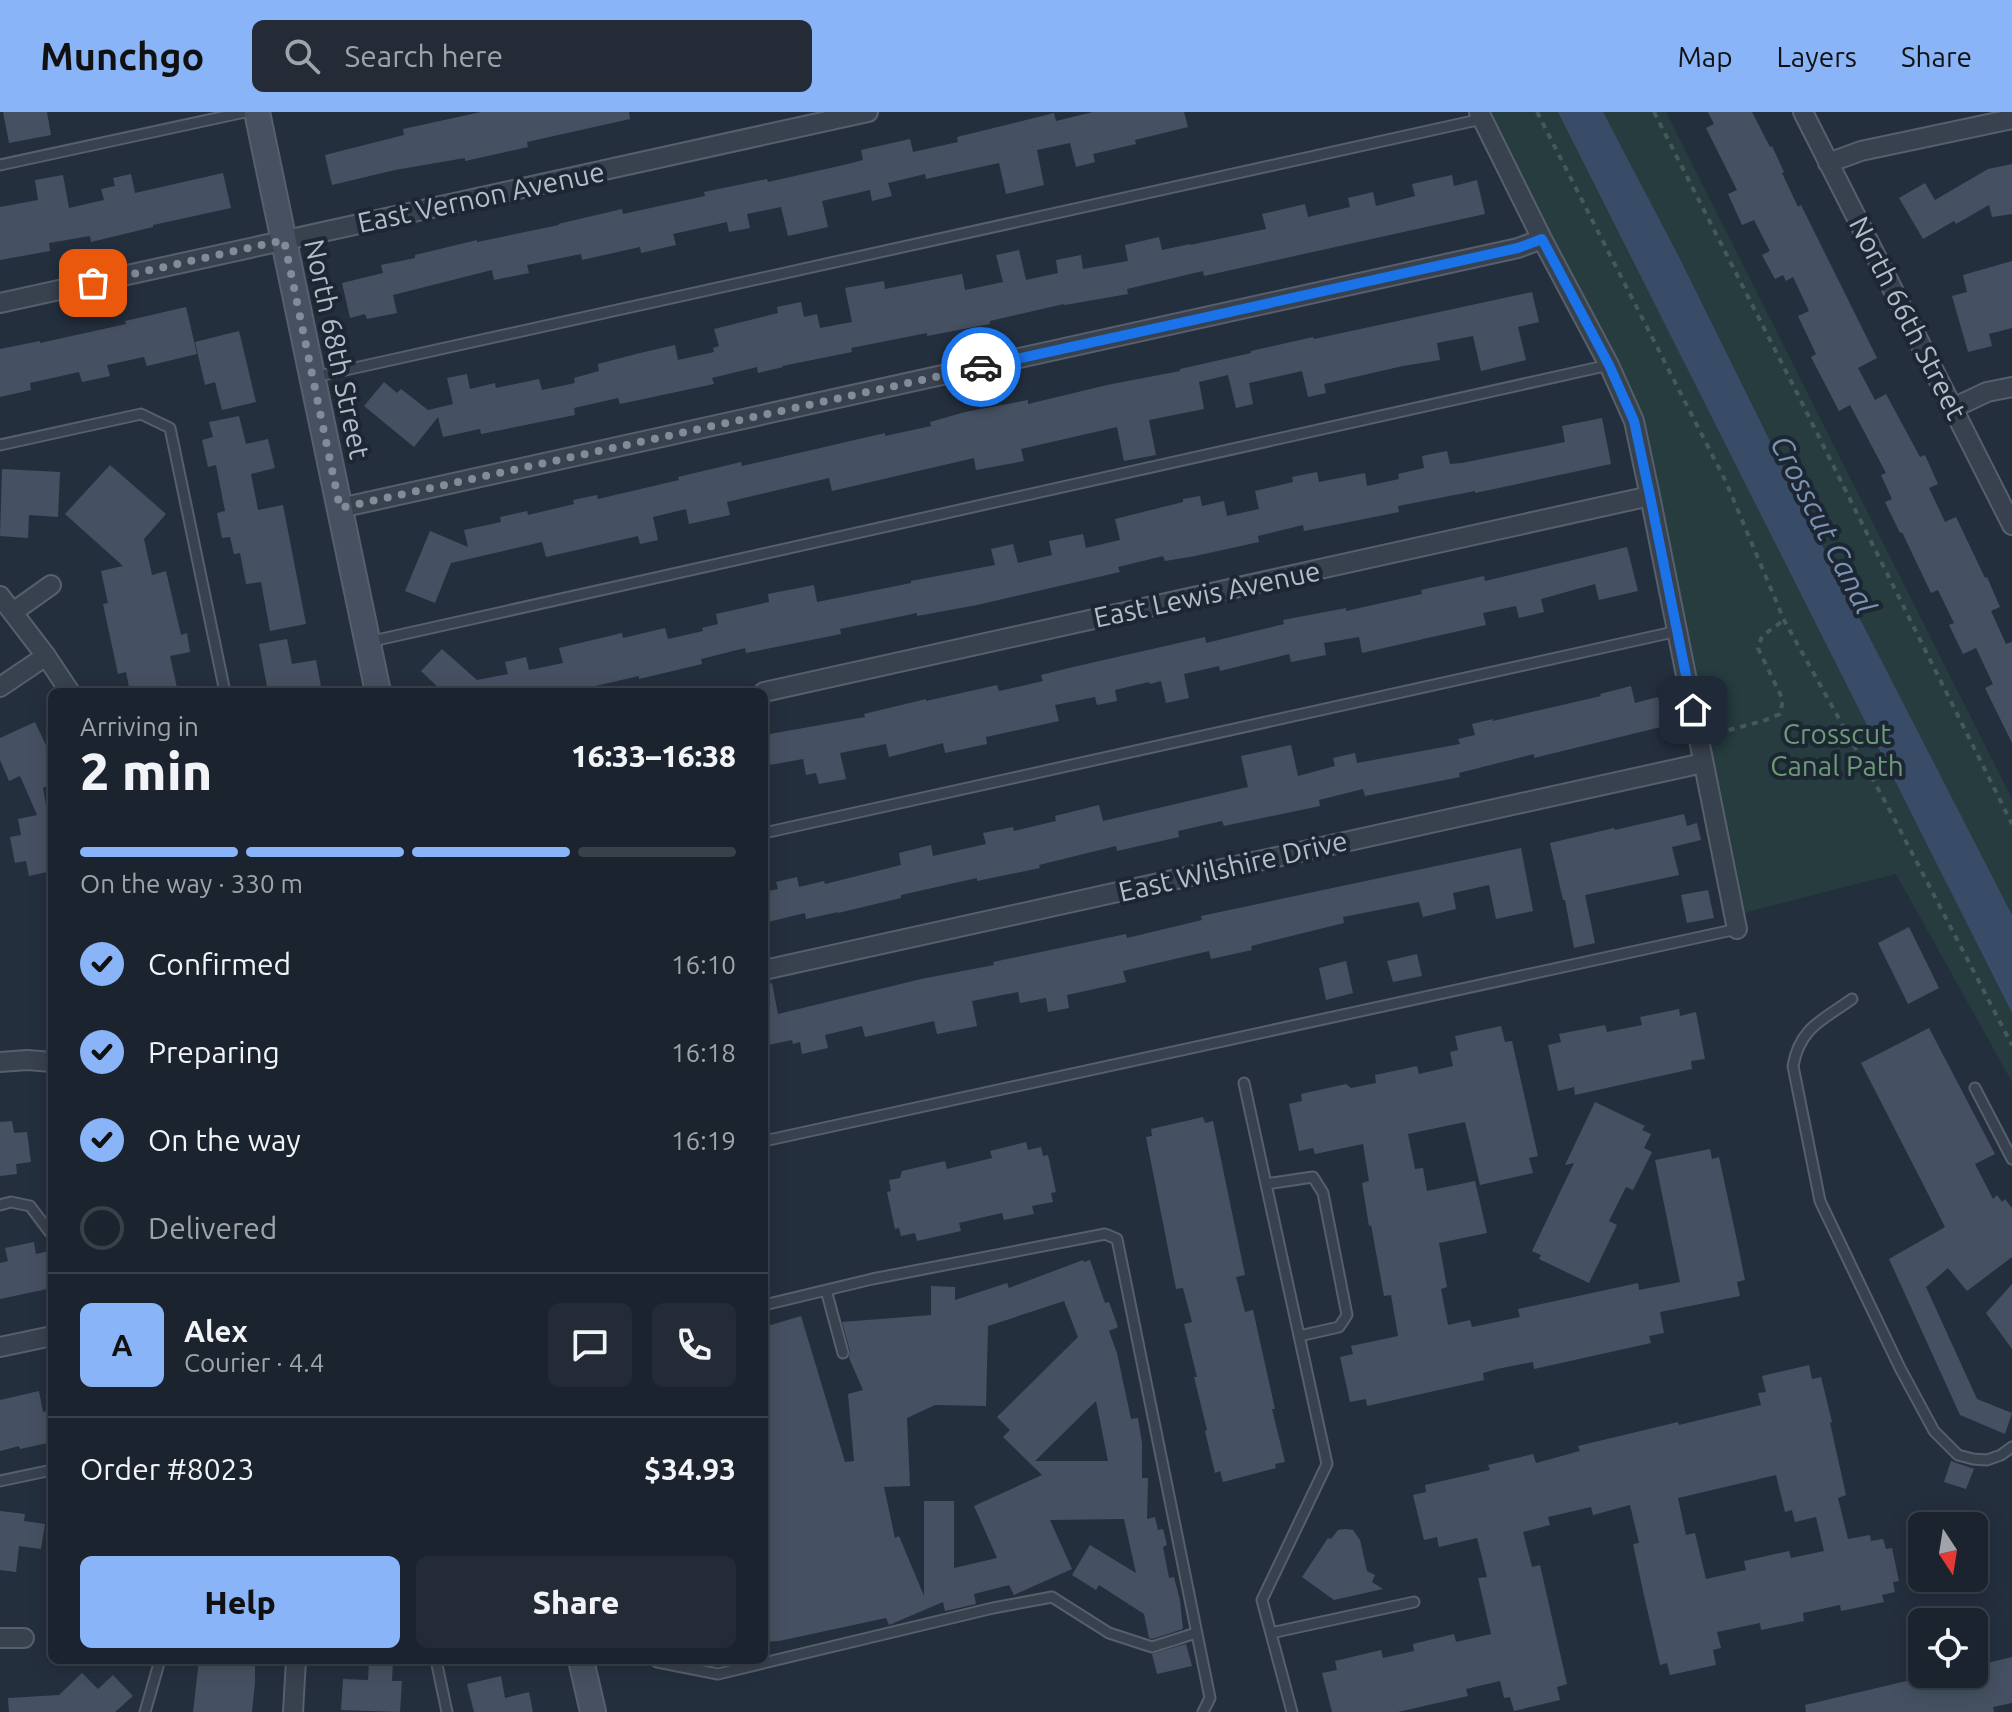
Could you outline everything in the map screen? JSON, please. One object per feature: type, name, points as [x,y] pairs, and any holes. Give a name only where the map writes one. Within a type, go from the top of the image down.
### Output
[{"type":"street","name":"North 68th Street","points":[[257,112],[377,688]]},
{"type":"street","name":"East Vernon Avenue","points":[[0,303],[868,112]]},
{"type":"street","name":"North 66th Street","points":[[1803,112],[2012,525]]},
{"type":"street","points":[[1480,116],[1609,365],[1634,421],[1737,929]]},
{"type":"street","points":[[1828,163],[1861,151],[2012,119]]},
{"type":"street","points":[[340,508],[1487,255],[1542,239]]},
{"type":"street","points":[[1953,408],[1987,392],[2012,387]]},
{"type":"street","name":"East Lewis Avenue","points":[[768,691],[1650,496]]},
{"type":"street","points":[[13,612],[51,585]]},
{"type":"street","points":[[0,596],[67,688]]},
{"type":"street","points":[[0,687],[46,656]]},
{"type":"street","name":"East Wilshire Drive","points":[[768,969],[1703,763]]},
{"type":"street","points":[[0,1062],[48,1062]]},
{"type":"street","points":[[0,1347],[48,1337]]},
{"type":"street","points":[[0,1638],[24,1638]]},
{"type":"street","points":[[293,1712],[296,1664]]},
{"type":"street","points":[[582,1664],[593,1712]]},
{"type":"lane","points":[[0,165],[245,112]]},
{"type":"lane","points":[[313,377],[1480,116]]},
{"type":"lane","points":[[368,642],[1609,365]]},
{"type":"lane","points":[[0,445],[141,414],[170,428],[224,688]]},
{"type":"lane","points":[[768,832],[1678,631]]},
{"type":"lane","points":[[768,1140],[1737,929]]},
{"type":"lane","points":[[1852,999],[1805,1033],[1796,1049],[1793,1066],[1820,1201],[1900,1368],[1934,1431],[1958,1455],[1973,1459],[1987,1460],[2012,1447]]},
{"type":"lane","points":[[1244,1083],[1327,1464],[1262,1600],[1292,1712]]},
{"type":"lane","points":[[1975,1088],[2012,1159]]},
{"type":"lane","points":[[1266,1184],[1313,1177],[1323,1193],[1347,1315],[1339,1327],[1299,1336]]},
{"type":"lane","points":[[0,1205],[11,1202],[30,1206],[48,1230]]},
{"type":"lane","points":[[768,1304],[888,1276],[1105,1234],[1117,1239],[1210,1698],[1203,1712]]},
{"type":"lane","points":[[826,1290],[843,1353]]},
{"type":"lane","points":[[0,1481],[48,1471]]},
{"type":"lane","points":[[768,1662],[993,1608],[1052,1597],[1109,1633],[1152,1647],[1196,1633]]},
{"type":"lane","points":[[1271,1633],[1414,1602]]},
{"type":"lane","points":[[145,1712],[159,1664]]},
{"type":"lane","points":[[437,1664],[447,1712]]},
{"type":"lane","points":[[667,1664],[718,1674],[760,1664]]},
{"type":"path","points":[[1537,112],[1726,482],[1784,620],[1886,803],[2012,1045]]},
{"type":"path","points":[[1654,112],[2012,824]]},
{"type":"path","points":[[1710,734],[1780,714],[1783,700],[1758,648],[1762,636],[1784,620]]},
{"type":"green space","name":"Crosscut Canal Path","points":[[1479,112],[1666,112],[2012,799],[2012,1082],[1896,874],[1747,912],[1737,929],[1634,421]]},
{"type":"water","points":[[1558,112],[1603,112],[2012,915],[2012,1013]]},
{"type":"building","points":[[3,112],[47,112],[51,135],[9,143]]},
{"type":"building","points":[[481,112],[629,112],[630,119],[527,142],[528,147],[465,161],[465,158],[395,170],[332,185],[325,155],[404,135],[403,129]]},
{"type":"building","points":[[1093,112],[1184,112],[1188,127],[1093,154],[1095,162],[1076,167],[1070,143],[1037,150],[1044,185],[1006,194],[999,163],[926,179],[925,174],[888,183],[892,196],[872,201],[870,190],[822,201],[828,227],[788,236],[781,207],[747,214],[750,228],[729,232],[727,222],[673,234],[676,245],[641,253],[640,247],[582,260],[581,254],[527,265],[529,273],[494,280],[492,270],[393,295],[397,313],[367,319],[365,314],[350,318],[342,283],[383,273],[381,265],[415,258],[415,255],[622,209],[623,214],[705,196],[704,192],[848,164],[863,160],[861,150],[910,139],[913,152],[958,142],[957,137],[1054,113],[1056,121]]},
{"type":"building","points":[[1708,112],[1752,112],[1772,146],[1798,207],[1801,205],[1877,358],[1858,368],[1875,400],[1886,394],[1920,457],[1925,455],[1938,484],[1929,488],[1945,522],[1956,517],[1987,577],[2000,607],[1991,611],[2006,644],[2012,642],[2012,743],[1985,688],[1993,684],[1976,648],[1963,654],[1949,625],[1954,623],[1938,590],[1931,593],[1885,502],[1892,499],[1881,475],[1886,473],[1850,405],[1839,411],[1811,357],[1816,354],[1798,316],[1809,311],[1793,277],[1786,281],[1783,275],[1775,279],[1762,255],[1770,251],[1754,220],[1742,225],[1728,194],[1737,190],[1706,128],[1714,124]]},
{"type":"building","points":[[2012,164],[2012,214],[1992,217],[1989,205],[1923,239],[1899,198],[1925,183],[1935,200],[1988,169]]},
{"type":"building","points":[[223,173],[231,208],[91,242],[90,236],[49,243],[50,251],[0,260],[0,207],[38,200],[35,180],[63,175],[69,208],[104,200],[101,189],[115,186],[113,178],[131,174],[135,193]]},
{"type":"building","points":[[1452,175],[1454,186],[1477,180],[1485,214],[1204,276],[1203,271],[1127,289],[1128,294],[1064,304],[990,321],[990,324],[851,348],[852,352],[758,373],[757,367],[712,378],[714,384],[620,404],[618,398],[574,408],[575,415],[481,434],[480,429],[443,437],[438,417],[414,447],[364,406],[384,382],[397,393],[401,389],[428,410],[453,404],[447,378],[467,374],[470,389],[495,383],[496,388],[539,379],[542,390],[575,383],[574,378],[599,371],[598,364],[675,345],[678,360],[714,352],[713,348],[719,346],[714,329],[778,313],[777,307],[801,302],[804,317],[817,314],[820,328],[852,322],[845,288],[884,281],[885,289],[962,274],[965,290],[1003,282],[996,255],[1019,250],[1026,280],[1058,273],[1056,260],[1081,255],[1083,269],[1128,261],[1125,245],[1159,237],[1162,250],[1266,229],[1262,214],[1305,204],[1308,217],[1350,207],[1348,198],[1373,192],[1376,206],[1415,196],[1412,184]]},
{"type":"building","points":[[2012,261],[2012,328],[1989,334],[1992,346],[1968,352],[1952,296],[1967,292],[1963,275]]},
{"type":"building","points":[[1532,292],[1539,322],[1518,327],[1526,360],[1481,371],[1473,336],[1437,343],[1440,360],[1324,384],[1326,393],[1308,397],[1302,371],[1249,383],[1253,404],[1236,408],[1228,375],[1199,382],[1204,409],[1149,420],[1156,455],[1124,461],[1117,427],[1021,449],[1024,461],[976,470],[974,458],[832,491],[829,478],[727,502],[730,515],[689,524],[686,509],[653,517],[658,540],[640,544],[638,536],[546,557],[542,542],[451,563],[435,603],[405,591],[430,531],[468,547],[464,530],[501,522],[500,517],[527,511],[528,515],[574,504],[573,500],[597,495],[598,499],[741,462],[742,466],[885,433],[885,436],[931,426],[930,422],[965,412],[1028,400],[1028,404],[1180,371],[1313,337]]},
{"type":"building","points":[[186,307],[197,354],[147,366],[144,357],[107,365],[110,376],[82,382],[79,372],[30,383],[31,390],[0,397],[0,349],[126,324],[125,321]]},
{"type":"building","points":[[239,331],[256,402],[222,410],[215,382],[205,385],[195,342]]},
{"type":"building","points":[[239,416],[246,444],[268,439],[275,468],[251,474],[258,510],[283,505],[306,624],[270,631],[261,582],[246,584],[240,553],[234,554],[230,537],[222,538],[217,513],[225,511],[216,465],[208,467],[202,440],[213,437],[209,422]]},
{"type":"building","points":[[1602,418],[1611,464],[1398,506],[1399,512],[1304,531],[1303,525],[1258,536],[1259,542],[1165,561],[1163,556],[1118,567],[1120,572],[977,605],[917,616],[917,613],[840,629],[841,634],[746,653],[745,648],[701,659],[702,664],[639,679],[639,676],[586,688],[439,688],[421,671],[442,649],[477,680],[508,674],[505,662],[526,657],[529,670],[563,663],[559,648],[622,633],[623,638],[665,628],[668,639],[703,631],[702,628],[718,624],[716,614],[769,602],[768,594],[814,585],[817,602],[911,583],[995,565],[991,549],[1013,544],[1018,563],[1052,555],[1049,541],[1083,534],[1086,548],[1120,540],[1115,519],[1183,502],[1183,499],[1200,496],[1202,506],[1224,501],[1227,516],[1259,509],[1255,491],[1293,482],[1292,477],[1317,472],[1319,482],[1365,473],[1367,486],[1399,479],[1398,474],[1424,468],[1422,456],[1447,451],[1450,464],[1462,463],[1565,442],[1562,426]]},
{"type":"building","points":[[110,465],[166,514],[144,539],[152,575],[166,571],[181,635],[187,633],[190,652],[170,656],[177,688],[129,688],[126,672],[118,674],[103,604],[108,603],[101,571],[123,566],[65,514]]},
{"type":"building","points":[[2,469],[60,472],[58,517],[29,515],[28,538],[0,536]]},
{"type":"building","points":[[1627,547],[1638,591],[1599,600],[1595,584],[1541,599],[1544,612],[1519,618],[1516,606],[1483,613],[1486,625],[1362,653],[1359,637],[1324,643],[1326,655],[1291,662],[1289,654],[1220,671],[1219,666],[1184,674],[1189,698],[1166,703],[1161,681],[1149,682],[1115,690],[1117,701],[1097,705],[1095,697],[1055,705],[1059,721],[986,737],[987,744],[945,753],[943,743],[889,757],[886,744],[840,753],[846,779],[819,784],[816,773],[806,775],[803,759],[768,765],[768,734],[865,717],[864,714],[997,685],[999,691],[1043,681],[1041,675],[1205,637],[1206,643],[1284,624],[1283,620],[1346,608],[1346,611],[1484,576],[1485,581]]},
{"type":"building","points":[[287,639],[292,664],[316,660],[321,688],[267,688],[259,644]]},
{"type":"building","points":[[1631,686],[1635,703],[1658,697],[1665,726],[1534,758],[1534,754],[1459,773],[1460,777],[1365,796],[1363,789],[1319,800],[1320,806],[1224,826],[1222,821],[1178,831],[1179,837],[1117,851],[1116,846],[1039,865],[1040,868],[977,881],[977,878],[838,913],[806,919],[805,913],[768,922],[768,891],[778,889],[776,882],[797,877],[799,887],[824,881],[825,884],[901,865],[899,853],[931,845],[933,856],[986,844],[983,833],[1013,827],[1014,831],[1056,821],[1055,816],[1099,805],[1103,821],[1248,787],[1241,756],[1291,745],[1298,776],[1335,766],[1333,758],[1355,753],[1357,763],[1460,744],[1458,739],[1475,735],[1472,724]]},
{"type":"building","points":[[35,722],[48,750],[48,785],[43,788],[48,816],[48,872],[29,876],[26,861],[15,863],[10,837],[21,835],[18,819],[37,815],[20,776],[9,781],[0,760],[0,738]]},
{"type":"building","points":[[1684,814],[1687,826],[1697,823],[1701,840],[1672,847],[1679,875],[1585,895],[1595,943],[1574,948],[1550,843]]},
{"type":"building","points":[[1521,848],[1533,911],[1496,919],[1489,885],[1453,893],[1456,909],[1423,917],[1419,902],[1343,917],[1344,923],[1251,946],[1252,950],[1211,959],[1209,951],[1123,971],[1126,982],[1067,995],[1069,1008],[1048,1012],[1046,998],[1020,1003],[1018,992],[972,1001],[977,1026],[937,1034],[934,1021],[865,1037],[862,1026],[825,1035],[828,1048],[802,1054],[800,1042],[793,1044],[792,1040],[768,1045],[768,984],[772,983],[778,1014],[921,979],[994,965],[993,962],[1126,934],[1127,938],[1202,920],[1201,916]]},
{"type":"building","points":[[1708,890],[1714,918],[1687,923],[1681,895]]},
{"type":"building","points":[[1909,927],[1939,988],[1908,1004],[1878,943]]},
{"type":"building","points":[[1417,954],[1422,976],[1393,982],[1387,961]]},
{"type":"building","points":[[1346,961],[1353,993],[1326,1000],[1319,968]]},
{"type":"building","points":[[1679,1009],[1680,1016],[1696,1012],[1705,1059],[1691,1061],[1692,1069],[1575,1095],[1574,1087],[1558,1091],[1548,1045],[1561,1042],[1559,1034],[1605,1025],[1607,1032],[1642,1025],[1640,1017]]},
{"type":"building","points":[[1501,1026],[1505,1042],[1512,1041],[1538,1156],[1529,1158],[1533,1173],[1480,1185],[1465,1122],[1408,1134],[1415,1169],[1423,1168],[1427,1191],[1475,1181],[1487,1233],[1439,1243],[1447,1287],[1441,1289],[1448,1325],[1470,1320],[1472,1327],[1520,1317],[1518,1309],[1638,1283],[1639,1290],[1680,1282],[1655,1160],[1710,1149],[1712,1159],[1719,1157],[1745,1280],[1737,1282],[1740,1296],[1660,1312],[1664,1333],[1649,1336],[1651,1343],[1534,1369],[1533,1362],[1497,1369],[1483,1373],[1484,1380],[1367,1406],[1366,1399],[1350,1402],[1340,1357],[1353,1354],[1351,1346],[1398,1336],[1391,1295],[1384,1296],[1369,1226],[1362,1183],[1369,1181],[1363,1144],[1315,1154],[1313,1148],[1299,1151],[1289,1104],[1302,1101],[1301,1094],[1346,1084],[1351,1088],[1376,1083],[1375,1075],[1417,1066],[1419,1074],[1453,1066],[1450,1052],[1458,1050],[1455,1036]]},
{"type":"building","points":[[1929,1028],[1995,1154],[1975,1164],[1993,1199],[1997,1195],[2012,1208],[2012,1257],[1967,1291],[1948,1268],[1926,1287],[1977,1399],[2012,1413],[2005,1434],[1960,1415],[1889,1259],[1945,1227],[1861,1063]]},
{"type":"building","points":[[1595,1102],[1645,1126],[1642,1130],[1651,1134],[1644,1148],[1652,1152],[1633,1190],[1626,1187],[1609,1221],[1617,1225],[1589,1283],[1539,1259],[1541,1255],[1532,1251],[1574,1163],[1565,1165]]},
{"type":"building","points":[[1203,1117],[1205,1123],[1213,1121],[1245,1275],[1236,1277],[1245,1312],[1253,1310],[1285,1462],[1275,1464],[1276,1468],[1223,1482],[1220,1471],[1215,1473],[1205,1431],[1194,1377],[1197,1377],[1184,1324],[1192,1322],[1183,1288],[1176,1289],[1146,1137],[1152,1136],[1151,1129]]},
{"type":"building","points":[[12,1121],[14,1133],[27,1132],[31,1162],[16,1164],[17,1174],[0,1176],[0,1122]]},
{"type":"building","points":[[1026,1142],[1028,1150],[1041,1147],[1043,1156],[1048,1155],[1056,1192],[1051,1193],[1053,1202],[1032,1206],[1034,1214],[1004,1220],[1002,1213],[984,1217],[959,1223],[961,1231],[917,1241],[915,1233],[901,1236],[899,1228],[895,1229],[887,1192],[891,1191],[889,1180],[900,1178],[902,1171],[945,1161],[947,1169],[992,1158],[990,1151]]},
{"type":"building","points":[[34,1242],[36,1254],[48,1251],[48,1289],[0,1299],[0,1263],[8,1261],[5,1248]]},
{"type":"building","points":[[1090,1260],[1105,1303],[1109,1302],[1118,1327],[1109,1331],[1117,1353],[1131,1419],[1138,1418],[1142,1478],[1148,1478],[1147,1519],[1155,1517],[1158,1530],[1163,1529],[1169,1578],[1174,1577],[1183,1629],[1149,1638],[1144,1614],[1099,1585],[1096,1590],[1072,1575],[1090,1545],[1136,1573],[1124,1519],[1050,1520],[1072,1569],[1014,1595],[1009,1585],[974,1594],[976,1604],[945,1611],[943,1602],[889,1625],[886,1618],[768,1642],[768,1326],[801,1316],[845,1462],[854,1461],[848,1394],[863,1390],[849,1358],[842,1322],[931,1315],[931,1286],[955,1287],[955,1300],[1007,1283],[1009,1288]],"holes":[[[1064,1301],[1078,1337],[997,1417],[1010,1430],[1003,1437],[1042,1475],[974,1506],[997,1558],[954,1568],[954,1501],[924,1501],[924,1596],[899,1536],[895,1538],[884,1487],[910,1486],[907,1418],[935,1405],[986,1406],[988,1326]],[[1096,1401],[1108,1461],[1035,1461]]]},
{"type":"building","points":[[2012,1284],[2012,1349],[1986,1313]]},
{"type":"building","points":[[1809,1365],[1812,1379],[1821,1377],[1846,1495],[1838,1498],[1848,1539],[1870,1535],[1871,1541],[1883,1539],[1886,1549],[1892,1548],[1899,1581],[1893,1582],[1895,1592],[1882,1595],[1884,1602],[1841,1611],[1840,1605],[1803,1613],[1804,1621],[1761,1630],[1760,1623],[1717,1632],[1721,1648],[1713,1650],[1716,1665],[1670,1675],[1667,1663],[1660,1665],[1633,1544],[1639,1543],[1630,1505],[1593,1515],[1591,1507],[1548,1517],[1550,1525],[1523,1532],[1532,1567],[1540,1565],[1567,1684],[1557,1687],[1560,1700],[1514,1711],[1510,1697],[1504,1698],[1500,1681],[1466,1689],[1468,1696],[1398,1712],[1332,1712],[1322,1673],[1337,1670],[1335,1661],[1381,1650],[1383,1658],[1414,1651],[1413,1644],[1454,1634],[1456,1642],[1491,1634],[1478,1578],[1487,1577],[1477,1538],[1439,1547],[1437,1537],[1424,1540],[1413,1495],[1426,1492],[1425,1485],[1490,1470],[1488,1465],[1533,1454],[1536,1463],[1580,1451],[1578,1446],[1761,1405],[1758,1393],[1766,1392],[1762,1376]],"holes":[[[1776,1475],[1785,1512],[1792,1510],[1795,1522],[1816,1517],[1824,1551],[1791,1558],[1789,1551],[1744,1561],[1746,1570],[1706,1579],[1695,1533],[1686,1535],[1678,1498]]]},
{"type":"building","points":[[39,1391],[43,1412],[48,1411],[48,1443],[0,1451],[0,1400]]},
{"type":"building","points":[[1951,1461],[1974,1469],[1966,1489],[1944,1482]]},
{"type":"building","points":[[0,1511],[25,1514],[24,1521],[45,1524],[41,1549],[19,1546],[16,1572],[0,1570]]},
{"type":"building","points":[[1338,1530],[1353,1530],[1360,1540],[1367,1571],[1375,1575],[1372,1582],[1383,1589],[1334,1600],[1302,1577],[1328,1538],[1331,1539]]},
{"type":"building","points":[[1186,1644],[1192,1666],[1157,1674],[1152,1654]]},
{"type":"building","points":[[2012,1657],[2012,1703],[1993,1707],[1994,1712],[1806,1712],[1805,1705],[1908,1681],[1908,1688],[1988,1688],[1988,1663]]},
{"type":"building","points":[[199,1664],[255,1664],[252,1712],[193,1712]]},
{"type":"building","points":[[369,1664],[393,1664],[392,1681],[402,1681],[400,1712],[341,1710],[343,1679],[368,1680]]},
{"type":"building","points":[[82,1673],[98,1689],[113,1675],[133,1696],[115,1712],[9,1712],[8,1698],[59,1695]]},
{"type":"building","points":[[501,1676],[505,1698],[529,1692],[533,1712],[474,1712],[467,1684]]},
{"type":"way so far","points":[[93,283],[284,240],[340,508],[981,367]]},
{"type":"route","points":[[981,367],[1518,248],[1542,239],[1609,365],[1634,421],[1693,710]]},
{"type":"water label","name":"Crosscut Canal","points":[[1823,525]]}]
